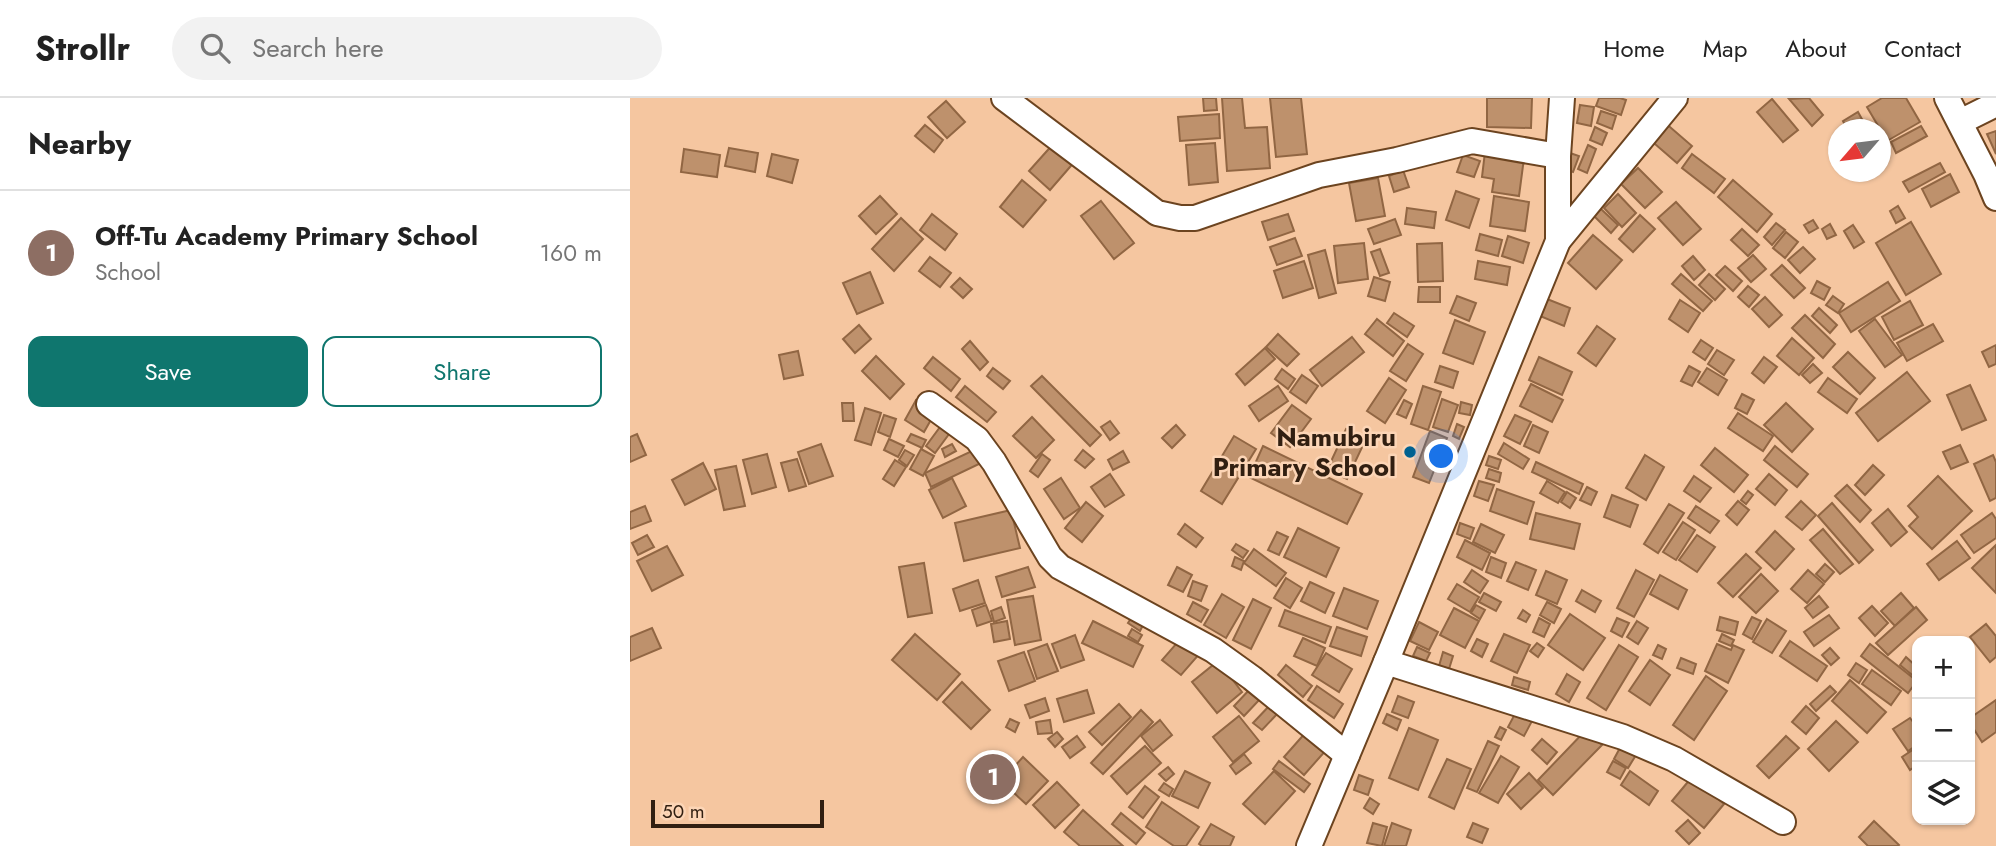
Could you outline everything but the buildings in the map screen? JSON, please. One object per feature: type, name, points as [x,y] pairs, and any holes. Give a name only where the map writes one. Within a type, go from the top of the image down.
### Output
[{"type":"street","points":[[1004,98],[1157,213],[1180,218],[1195,218],[1319,175],[1397,160],[1472,141],[1558,156]]},
{"type":"street","points":[[1558,241],[1558,156],[1562,98]]},
{"type":"street","points":[[1309,846],[1387,662],[1558,241],[1675,98]]},
{"type":"street","points":[[1947,98],[1996,198]]},
{"type":"street","points":[[1961,122],[1996,104]]},
{"type":"street","points":[[929,404],[977,439],[994,462],[1050,557],[1060,567],[1213,650],[1347,755]]},
{"type":"street","points":[[1387,662],[1623,737],[1674,759],[1783,822]]},
{"type":"place","name":"Namubiru Primary School","points":[[1410,452]]},
{"type":"place","name":"Off-Tu Academy Primary School","points":[[993,777]]}]
